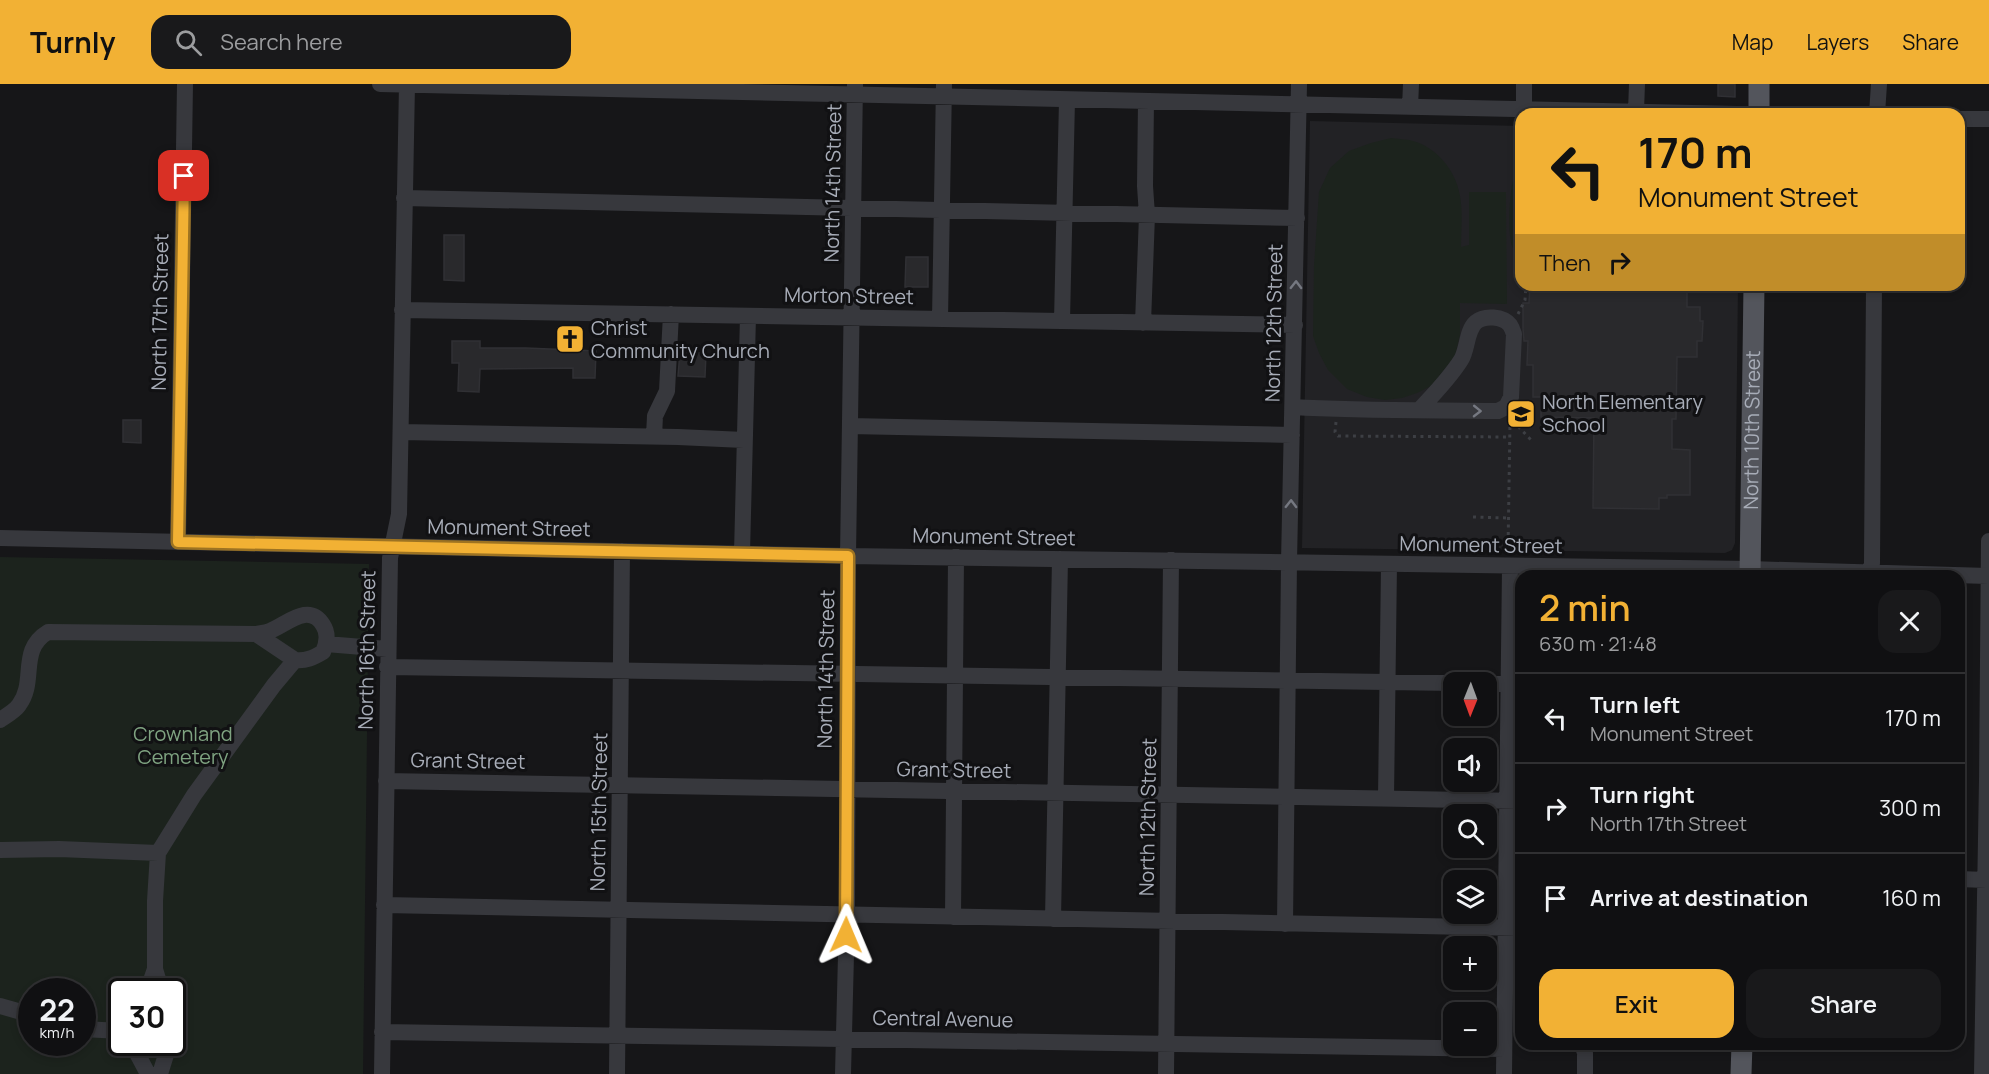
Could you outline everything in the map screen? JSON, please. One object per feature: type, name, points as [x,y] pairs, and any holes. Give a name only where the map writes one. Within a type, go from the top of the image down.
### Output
[{"type":"main road","points":[[1759,84],[1759,108]]},
{"type":"main road","name":"North 10th Street","points":[[1750,570],[1754,291]]},
{"type":"main road","points":[[1741,1074],[1742,1050]]},
{"type":"street","name":"North 17th Street","points":[[178,542],[185,84]]},
{"type":"street","points":[[380,84],[1028,92],[1067,100],[1515,110]]},
{"type":"street","name":"North 16th Street","points":[[382,1074],[387,649],[390,558],[399,514],[407,84]]},
{"type":"street","name":"North 12th Street","points":[[1285,924],[1289,562],[1299,84]]},
{"type":"street","points":[[1410,107],[1411,84]]},
{"type":"street","points":[[1524,84],[1524,108]]},
{"type":"street","points":[[1636,108],[1637,84]]},
{"type":"street","points":[[1877,108],[1879,84]]},
{"type":"street","name":"North 14th Street","points":[[843,1074],[847,915],[848,556],[855,90]]},
{"type":"street","points":[[940,319],[944,91]]},
{"type":"street","points":[[1062,321],[1067,100]]},
{"type":"street","points":[[1143,323],[1147,215],[1146,101]]},
{"type":"street","points":[[1965,119],[1989,119]]},
{"type":"street","points":[[404,198],[1297,218]]},
{"type":"street","points":[[1870,570],[1872,563],[1874,291]]},
{"type":"street","name":"Morton Street","points":[[402,310],[1295,325]]},
{"type":"street","points":[[654,436],[655,416],[667,391],[670,314]]},
{"type":"street","points":[[742,553],[747,316]]},
{"type":"street","points":[[1293,407],[1419,410],[1498,411],[1506,407],[1511,397],[1514,334],[1510,326],[1494,317],[1478,320],[1471,328],[1463,357],[1450,376],[1419,410]]},
{"type":"street","points":[[850,426],[1292,435]]},
{"type":"street","points":[[401,432],[654,436],[744,440]]},
{"type":"street","name":"Monument Street","points":[[0,538],[848,556],[1389,564],[1581,570]]},
{"type":"street","points":[[1982,1074],[1989,541]]},
{"type":"street","name":"North 15th Street","points":[[617,1074],[622,551]]},
{"type":"street","points":[[953,917],[956,557]]},
{"type":"street","points":[[1053,919],[1060,559]]},
{"type":"street","name":"North 12th Street","points":[[1166,1074],[1171,560]]},
{"type":"street","points":[[1386,798],[1389,564]]},
{"type":"street","points":[[1504,1074],[1504,1049],[1513,964],[1515,684],[1510,567]]},
{"type":"street","name":"Monument Street","points":[[1965,576],[1988,576]]},
{"type":"street","points":[[0,720],[19,706],[26,685],[32,647],[39,637],[48,632],[256,634],[271,631],[294,618],[308,614],[322,623],[326,630],[326,644],[323,652],[309,660],[295,660],[256,634]]},
{"type":"street","points":[[326,644],[387,649]]},
{"type":"street","points":[[158,978],[155,969],[154,900],[158,853],[199,787],[267,693],[295,660]]},
{"type":"street","points":[[387,667],[1443,683]]},
{"type":"street","points":[[1497,684],[1515,684]]},
{"type":"street","name":"Grant Street","points":[[386,781],[1514,801]]},
{"type":"street","points":[[0,850],[59,849],[158,853]]},
{"type":"street","points":[[1965,879],[1986,880]]},
{"type":"street","points":[[384,905],[1513,928]]},
{"type":"street","points":[[152,978],[155,969]]},
{"type":"street","points":[[0,1006],[18,1011]]},
{"type":"street","name":"Central Avenue","points":[[382,1032],[1504,1049]]},
{"type":"street","points":[[1584,1050],[1585,1074]]},
{"type":"street","points":[[138,1056],[148,1074]]},
{"type":"street","points":[[160,1074],[166,1056]]},
{"type":"path","points":[[1510,326],[1521,310],[1526,291]]},
{"type":"path","points":[[1336,408],[1335,432],[1338,436],[1510,437]]},
{"type":"path","points":[[1510,567],[1508,518],[1510,418],[1532,441]]},
{"type":"path","points":[[1473,518],[1508,518]]},
{"type":"shaded area","name":"North Elementary School","points":[[1310,121],[1515,126],[1515,291],[1738,291],[1735,543],[1732,550],[1725,553],[1302,548]]},
{"type":"green space","points":[[1391,138],[1409,140],[1427,147],[1436,153],[1449,168],[1460,196],[1461,247],[1469,245],[1469,192],[1506,192],[1507,304],[1460,303],[1460,335],[1455,356],[1431,386],[1402,398],[1385,400],[1367,397],[1347,389],[1328,370],[1313,336],[1314,266],[1319,192],[1330,168],[1349,151]]},
{"type":"green space","points":[[1515,176],[1515,248],[1511,243],[1509,224]]},
{"type":"green space","name":"Crownland Cemetery","points":[[0,557],[369,564],[363,1074],[0,1074]]},
{"type":"building","points":[[1718,84],[1735,84],[1735,97],[1718,96]]},
{"type":"building","points":[[444,235],[464,235],[464,281],[444,280]]},
{"type":"building","points":[[906,257],[928,257],[928,287],[905,287]]},
{"type":"building","points":[[1530,291],[1687,291],[1687,307],[1700,307],[1700,321],[1703,321],[1702,341],[1697,341],[1697,357],[1677,357],[1676,419],[1672,419],[1672,449],[1690,450],[1690,495],[1667,495],[1667,498],[1659,498],[1659,509],[1593,508],[1594,418],[1541,417],[1541,397],[1533,397],[1533,365],[1527,365],[1528,341],[1524,341],[1523,303],[1529,303]]},
{"type":"building","points":[[452,341],[480,341],[480,348],[596,351],[595,378],[573,378],[573,368],[480,369],[479,392],[458,391],[459,363],[452,363]]},
{"type":"building","points":[[680,352],[706,353],[705,377],[678,376]]},
{"type":"building","points":[[123,420],[141,420],[141,443],[123,442]]},
{"type":"place","name":"Christ Community Church","points":[[570,339]]},
{"type":"place","name":"North Elementary School","points":[[1521,414]]},
{"type":"route","points":[[184,176],[178,542],[848,556],[846,935]]}]
